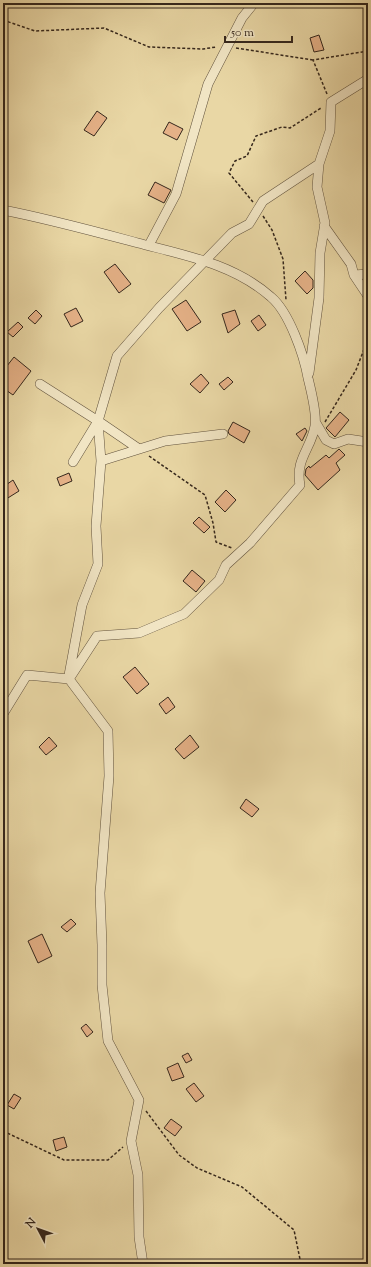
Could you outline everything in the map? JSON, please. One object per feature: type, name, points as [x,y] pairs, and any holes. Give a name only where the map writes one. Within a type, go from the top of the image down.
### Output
[{"type":"street","points":[[149,246],[176,194],[208,84],[242,18],[254,3]]},
{"type":"street","points":[[308,377],[319,298],[320,254],[324,226],[317,187],[319,164],[330,131],[331,102],[368,80]]},
{"type":"street","points":[[73,462],[98,421],[117,356],[159,308],[232,233],[249,224],[264,201],[319,164]]},
{"type":"street","points":[[3,210],[66,223],[205,261],[236,273],[272,297],[290,321],[308,377],[318,427],[326,440],[334,444],[348,439],[368,442]]},
{"type":"street","points":[[324,226],[351,264],[354,275],[368,296]]},
{"type":"street","points":[[354,275],[368,274]]},
{"type":"street","points":[[40,384],[139,449]]},
{"type":"street","points":[[68,679],[82,605],[98,564],[96,526],[101,461],[98,421]]},
{"type":"street","points":[[68,679],[97,636],[139,632],[184,614],[219,580],[226,565],[242,551],[300,485],[297,473],[304,452],[318,427]]},
{"type":"street","points":[[101,461],[165,441],[223,434]]},
{"type":"street","points":[[3,714],[27,675],[68,679],[108,730],[109,776],[100,893],[102,985],[108,1041],[139,1100],[131,1141],[138,1175],[139,1237],[143,1264]]},
{"type":"path","points":[[3,20],[35,31],[104,28],[149,47],[203,49],[228,46],[247,51],[313,60],[368,51]]},
{"type":"path","points":[[286,301],[283,259],[272,230],[259,209],[229,173],[235,161],[247,156],[256,136],[282,127],[290,128],[331,102],[313,60]]},
{"type":"path","points":[[318,427],[356,370],[368,339]]},
{"type":"path","points":[[139,449],[205,495],[214,524],[216,542],[242,551]]},
{"type":"path","points":[[139,1100],[179,1156],[197,1168],[242,1187],[294,1230],[301,1264]]},
{"type":"path","points":[[3,1131],[64,1160],[108,1160],[131,1141]]},
{"type":"building","points":[[319,35],[324,50],[314,52],[310,38]]},
{"type":"building","points":[[97,111],[107,118],[94,136],[84,130]]},
{"type":"building","points":[[169,122],[183,129],[177,140],[163,133]]},
{"type":"building","points":[[155,182],[171,190],[164,203],[148,195]]},
{"type":"building","points":[[115,264],[131,284],[119,293],[104,272]]},
{"type":"building","points":[[305,271],[313,280],[313,288],[307,294],[295,281]]},
{"type":"building","points":[[186,300],[201,322],[187,331],[172,309]]},
{"type":"building","points":[[76,308],[83,321],[71,327],[64,314]]},
{"type":"building","points":[[36,310],[42,316],[35,324],[28,318]]},
{"type":"building","points":[[235,310],[240,324],[228,333],[222,314]]},
{"type":"building","points":[[259,315],[266,325],[258,331],[251,321]]},
{"type":"building","points":[[18,322],[23,327],[13,337],[7,332]]},
{"type":"building","points":[[14,357],[31,371],[13,395],[3,388],[3,371]]},
{"type":"building","points":[[201,374],[209,383],[200,393],[190,384]]},
{"type":"building","points":[[228,377],[233,382],[224,390],[219,384]]},
{"type":"building","points":[[340,412],[349,420],[335,437],[326,428]]},
{"type":"building","points":[[233,422],[250,431],[244,443],[229,434],[228,431]]},
{"type":"building","points":[[305,428],[307,431],[302,441],[296,434]]},
{"type":"building","points":[[339,449],[345,455],[336,463],[340,470],[318,490],[305,475],[306,469],[309,466],[310,468],[326,455],[329,458]]},
{"type":"building","points":[[69,473],[72,481],[60,486],[57,478]]},
{"type":"building","points":[[13,480],[19,491],[3,501],[3,487]]},
{"type":"building","points":[[226,490],[236,500],[225,512],[215,502]]},
{"type":"building","points":[[199,517],[210,527],[204,533],[193,523]]},
{"type":"building","points":[[192,570],[205,581],[196,592],[183,581]]},
{"type":"building","points":[[135,667],[149,684],[137,694],[123,677]]},
{"type":"building","points":[[168,697],[175,707],[166,714],[159,704]]},
{"type":"building","points":[[190,735],[199,747],[184,759],[175,749]]},
{"type":"building","points":[[49,737],[57,746],[46,755],[39,747]]},
{"type":"building","points":[[246,799],[259,809],[252,817],[240,808]]},
{"type":"building","points":[[71,919],[76,924],[67,932],[61,927]]},
{"type":"building","points":[[42,934],[52,956],[38,963],[28,941]]},
{"type":"building","points":[[86,1024],[93,1032],[87,1037],[81,1028]]},
{"type":"building","points":[[188,1053],[192,1060],[186,1063],[182,1056]]},
{"type":"building","points":[[178,1063],[184,1077],[172,1081],[167,1068]]},
{"type":"building","points":[[194,1083],[204,1096],[196,1102],[186,1089]]},
{"type":"building","points":[[14,1094],[21,1098],[14,1109],[7,1105]]},
{"type":"building","points":[[171,1119],[182,1127],[175,1136],[164,1128]]},
{"type":"building","points":[[64,1137],[67,1147],[56,1151],[53,1140]]}]
